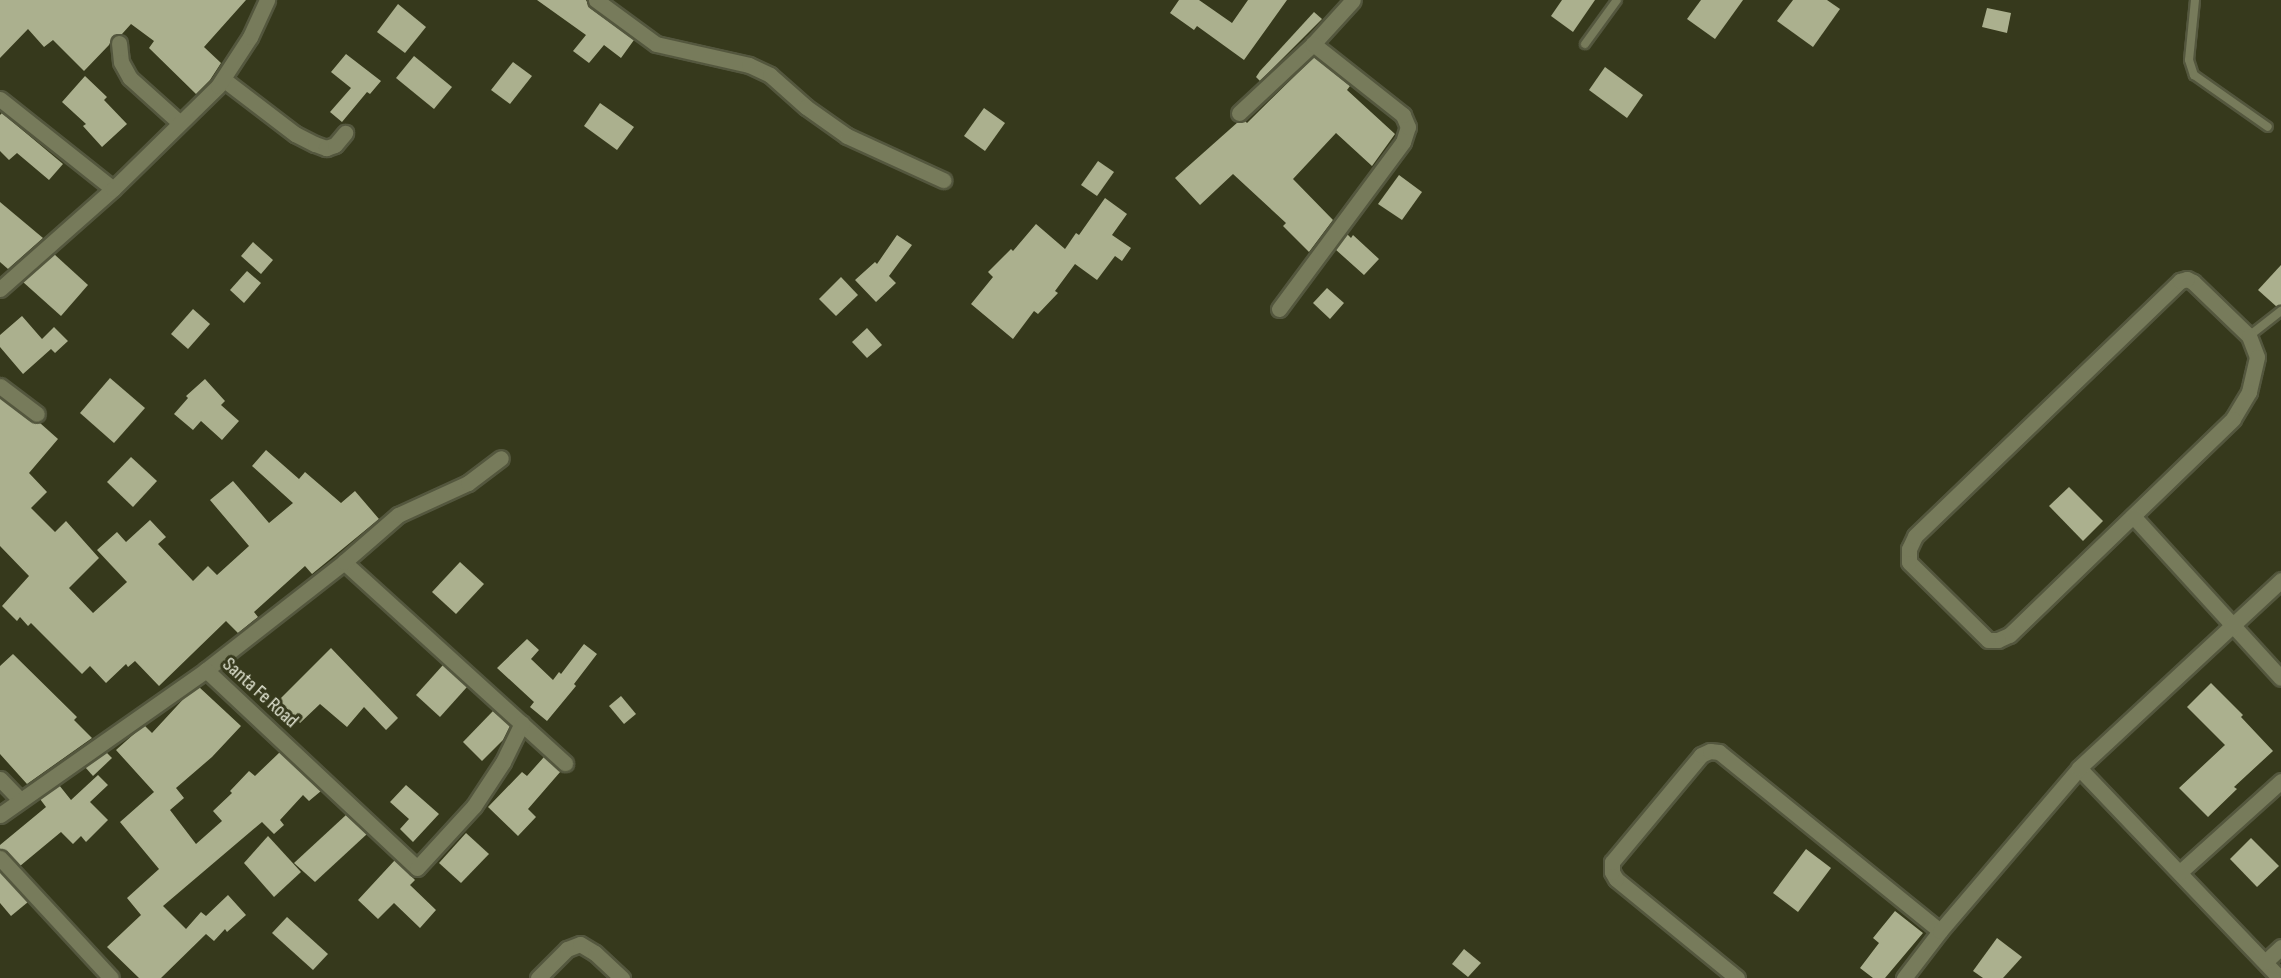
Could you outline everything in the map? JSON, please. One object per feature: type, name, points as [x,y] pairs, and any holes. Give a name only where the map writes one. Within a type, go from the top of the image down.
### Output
[{"type":"street","points":[[0,289],[112,189],[222,80],[250,38],[267,0]]},
{"type":"street","points":[[596,0],[656,44],[749,66],[770,75],[806,107],[847,136],[943,180]]},
{"type":"street","points":[[1239,113],[1314,44],[1353,0]]},
{"type":"street","points":[[119,43],[121,62],[130,78],[180,123]]},
{"type":"street","points":[[1279,309],[1403,142],[1408,127],[1402,115],[1314,44]]},
{"type":"street","points":[[222,80],[295,134],[315,144],[326,148],[335,146],[345,133]]},
{"type":"street","points":[[0,99],[112,189]]},
{"type":"street","points":[[2180,281],[2193,282],[2249,336],[2257,357],[2254,376],[2249,392],[2233,419],[2009,635],[1998,640],[1988,640],[1909,562],[1909,549],[1915,536],[2180,281]]},
{"type":"street","points":[[0,386],[37,414]]},
{"type":"street","points":[[206,670],[344,562],[398,515],[468,483],[501,458]]},
{"type":"street","points":[[2133,516],[2281,678]]},
{"type":"street","points":[[344,562],[565,763]]},
{"type":"street","points":[[1904,978],[1940,931],[2079,768],[2281,580]]},
{"type":"street","name":"Santa Fe Road","points":[[0,815],[206,670],[417,868],[474,806],[503,762],[522,723]]},
{"type":"street","points":[[1737,978],[1616,879],[1612,872],[1612,862],[1701,755],[1710,751],[1719,752],[1940,931]]},
{"type":"street","points":[[2079,768],[2280,978]]},
{"type":"street","points":[[0,779],[20,800]]},
{"type":"street","points":[[2180,872],[2281,781]]},
{"type":"street","points":[[0,858],[111,978]]},
{"type":"street","points":[[538,978],[567,949],[580,944],[595,953],[622,978]]},
{"type":"street","points":[[2265,962],[2281,947]]},
{"type":"lane","points":[[1585,44],[1617,0]]},
{"type":"lane","points":[[2195,0],[2189,60],[2194,75],[2268,127]]},
{"type":"lane","points":[[2249,336],[2281,311]]},
{"type":"building","points":[[0,0],[246,0],[204,47],[221,63],[210,80],[196,94],[149,48],[154,41],[131,24],[122,34],[113,36],[109,45],[84,71],[53,40],[44,47],[28,29],[0,58]]},
{"type":"building","points":[[537,0],[586,0],[590,8],[634,40],[621,58],[604,45],[589,63],[573,51],[586,35]]},
{"type":"building","points":[[1179,0],[1199,0],[1232,23],[1248,0],[1287,0],[1244,60],[1197,26],[1194,30],[1170,13]]},
{"type":"building","points":[[1562,0],[1595,0],[1573,32],[1551,16]]},
{"type":"building","points":[[1701,0],[1743,0],[1715,39],[1687,19]]},
{"type":"building","points":[[1793,0],[1827,0],[1840,9],[1813,47],[1777,21]]},
{"type":"building","points":[[398,4],[426,27],[405,53],[377,32]]},
{"type":"building","points":[[1987,8],[2011,13],[2007,33],[1982,27]]},
{"type":"building","points":[[1314,12],[1322,19],[1260,81],[1256,77],[1260,71]]},
{"type":"building","points":[[346,54],[381,81],[370,94],[367,92],[342,122],[330,112],[351,88],[331,72]]},
{"type":"building","points":[[414,56],[452,87],[434,109],[396,78]]},
{"type":"building","points":[[1314,57],[1350,86],[1347,90],[1395,134],[1372,166],[1336,133],[1293,179],[1333,220],[1309,252],[1283,226],[1286,223],[1233,174],[1200,205],[1175,178],[1238,122],[1247,123]]},
{"type":"building","points":[[513,62],[532,76],[510,104],[491,90]]},
{"type":"building","points":[[1605,67],[1643,95],[1627,118],[1589,90]]},
{"type":"building","points":[[85,76],[107,97],[104,100],[127,124],[102,147],[83,126],[86,124],[62,102]]},
{"type":"building","points":[[600,103],[634,127],[617,150],[584,126]]},
{"type":"building","points":[[984,108],[1005,123],[985,151],[964,136]]},
{"type":"building","points":[[2,113],[63,164],[49,180],[17,153],[9,160],[0,151],[0,115]]},
{"type":"building","points":[[1098,161],[1114,172],[1097,196],[1081,185]]},
{"type":"building","points":[[1399,175],[1422,192],[1402,220],[1378,204]]},
{"type":"building","points":[[1105,198],[1127,214],[1112,235],[1131,248],[1122,261],[1115,256],[1097,280],[1075,264],[1055,291],[1058,293],[1038,314],[1034,311],[1013,339],[971,304],[993,277],[988,272],[1011,249],[1013,251],[1036,224],[1065,249],[1076,233],[1079,235]]},
{"type":"building","points":[[0,202],[43,238],[8,269],[0,262]]},
{"type":"building","points":[[1347,234],[1351,238],[1353,235],[1379,259],[1364,275],[1335,249]]},
{"type":"building","points":[[897,235],[912,245],[889,276],[896,283],[876,302],[855,280],[875,262],[877,264]]},
{"type":"building","points":[[253,242],[273,260],[261,274],[241,256]]},
{"type":"building","points":[[54,254],[88,285],[61,316],[23,282]]},
{"type":"building","points":[[2281,265],[2281,305],[2277,307],[2258,290]]},
{"type":"building","points":[[247,271],[261,283],[244,303],[230,290]]},
{"type":"building","points":[[841,277],[858,295],[836,316],[819,299]]},
{"type":"building","points":[[1327,288],[1344,303],[1330,319],[1313,303]]},
{"type":"building","points":[[193,309],[210,324],[188,349],[171,334]]},
{"type":"building","points":[[22,316],[42,339],[54,327],[68,341],[55,353],[51,349],[23,374],[0,347],[0,335]]},
{"type":"building","points":[[867,328],[882,345],[867,358],[852,342]]},
{"type":"building","points":[[110,378],[145,408],[114,443],[80,413]]},
{"type":"building","points":[[205,379],[225,401],[221,405],[239,421],[222,440],[201,421],[193,430],[174,414],[188,398],[186,396]]},
{"type":"building","points":[[0,398],[31,422],[40,423],[58,439],[29,473],[47,492],[31,508],[55,532],[66,521],[99,558],[69,588],[93,613],[127,582],[97,550],[117,532],[126,542],[150,520],[166,537],[158,544],[193,581],[208,566],[217,575],[249,546],[210,500],[233,481],[269,523],[293,503],[252,466],[266,450],[299,479],[305,472],[341,503],[355,491],[379,519],[312,574],[305,566],[254,612],[258,617],[238,633],[226,621],[159,686],[135,661],[128,667],[126,664],[106,683],[90,666],[82,674],[31,623],[28,626],[20,617],[17,621],[2,606],[29,576],[0,546]]},
{"type":"building","points":[[131,457],[157,481],[133,507],[107,482]]},
{"type":"building","points":[[2069,487],[2103,521],[2083,541],[2049,506]]},
{"type":"building","points":[[460,562],[484,584],[456,614],[432,592]]},
{"type":"building","points":[[527,639],[539,650],[531,659],[553,680],[559,672],[561,674],[584,644],[597,654],[574,684],[576,686],[547,721],[530,707],[534,702],[497,668]]},
{"type":"building","points":[[331,648],[398,718],[386,730],[364,707],[347,727],[320,704],[300,723],[279,700]]},
{"type":"building","points":[[13,654],[77,717],[74,720],[92,738],[27,784],[0,754],[0,666]]},
{"type":"building","points":[[443,665],[467,687],[440,717],[416,695]]},
{"type":"building","points":[[2211,683],[2243,715],[2241,717],[2273,751],[2234,787],[2237,789],[2208,817],[2179,788],[2225,745],[2187,707]]},
{"type":"building","points":[[199,687],[241,726],[212,757],[176,788],[184,798],[170,810],[196,844],[222,821],[213,811],[232,793],[230,791],[249,771],[255,776],[280,752],[321,791],[309,801],[303,795],[280,820],[284,825],[274,834],[262,822],[163,906],[186,929],[201,912],[206,916],[228,895],[246,915],[227,932],[225,929],[214,941],[206,934],[161,978],[139,978],[107,947],[141,915],[127,898],[159,869],[120,822],[154,792],[116,750],[144,725],[152,733],[188,694]]},
{"type":"building","points":[[621,696],[636,714],[624,724],[609,706]]},
{"type":"building","points":[[493,711],[510,726],[503,740],[482,761],[463,742]]},
{"type":"building","points":[[106,752],[112,758],[93,776],[85,767]]},
{"type":"building","points":[[544,757],[561,771],[528,809],[536,817],[518,836],[488,807],[522,772],[527,776]]},
{"type":"building","points":[[98,775],[108,785],[90,802],[108,820],[86,842],[81,836],[73,844],[61,832],[20,866],[7,851],[0,849],[0,845],[46,807],[40,799],[59,785],[71,800]]},
{"type":"building","points":[[406,785],[439,814],[413,842],[400,829],[409,819],[390,802]]},
{"type":"building","points":[[346,815],[367,834],[315,882],[294,863]]},
{"type":"building","points":[[466,833],[489,854],[461,883],[439,863]]},
{"type":"building","points":[[268,836],[301,872],[274,897],[244,863]]},
{"type":"building","points":[[2251,838],[2279,866],[2257,887],[2230,859]]},
{"type":"building","points":[[1806,849],[1831,868],[1798,912],[1773,893]]},
{"type":"building","points":[[395,860],[415,880],[410,885],[436,910],[420,928],[394,903],[378,919],[358,900]]},
{"type":"building","points":[[0,872],[28,902],[11,916],[0,903]]},
{"type":"building","points":[[1895,911],[1923,933],[1885,978],[1873,978],[1860,968],[1879,943],[1873,938]]},
{"type":"building","points":[[287,917],[328,954],[313,970],[272,933]]},
{"type":"building","points":[[1997,938],[2022,957],[2003,978],[1983,978],[1973,971]]},
{"type":"building","points":[[1464,949],[1481,963],[1468,977],[1452,964]]}]
